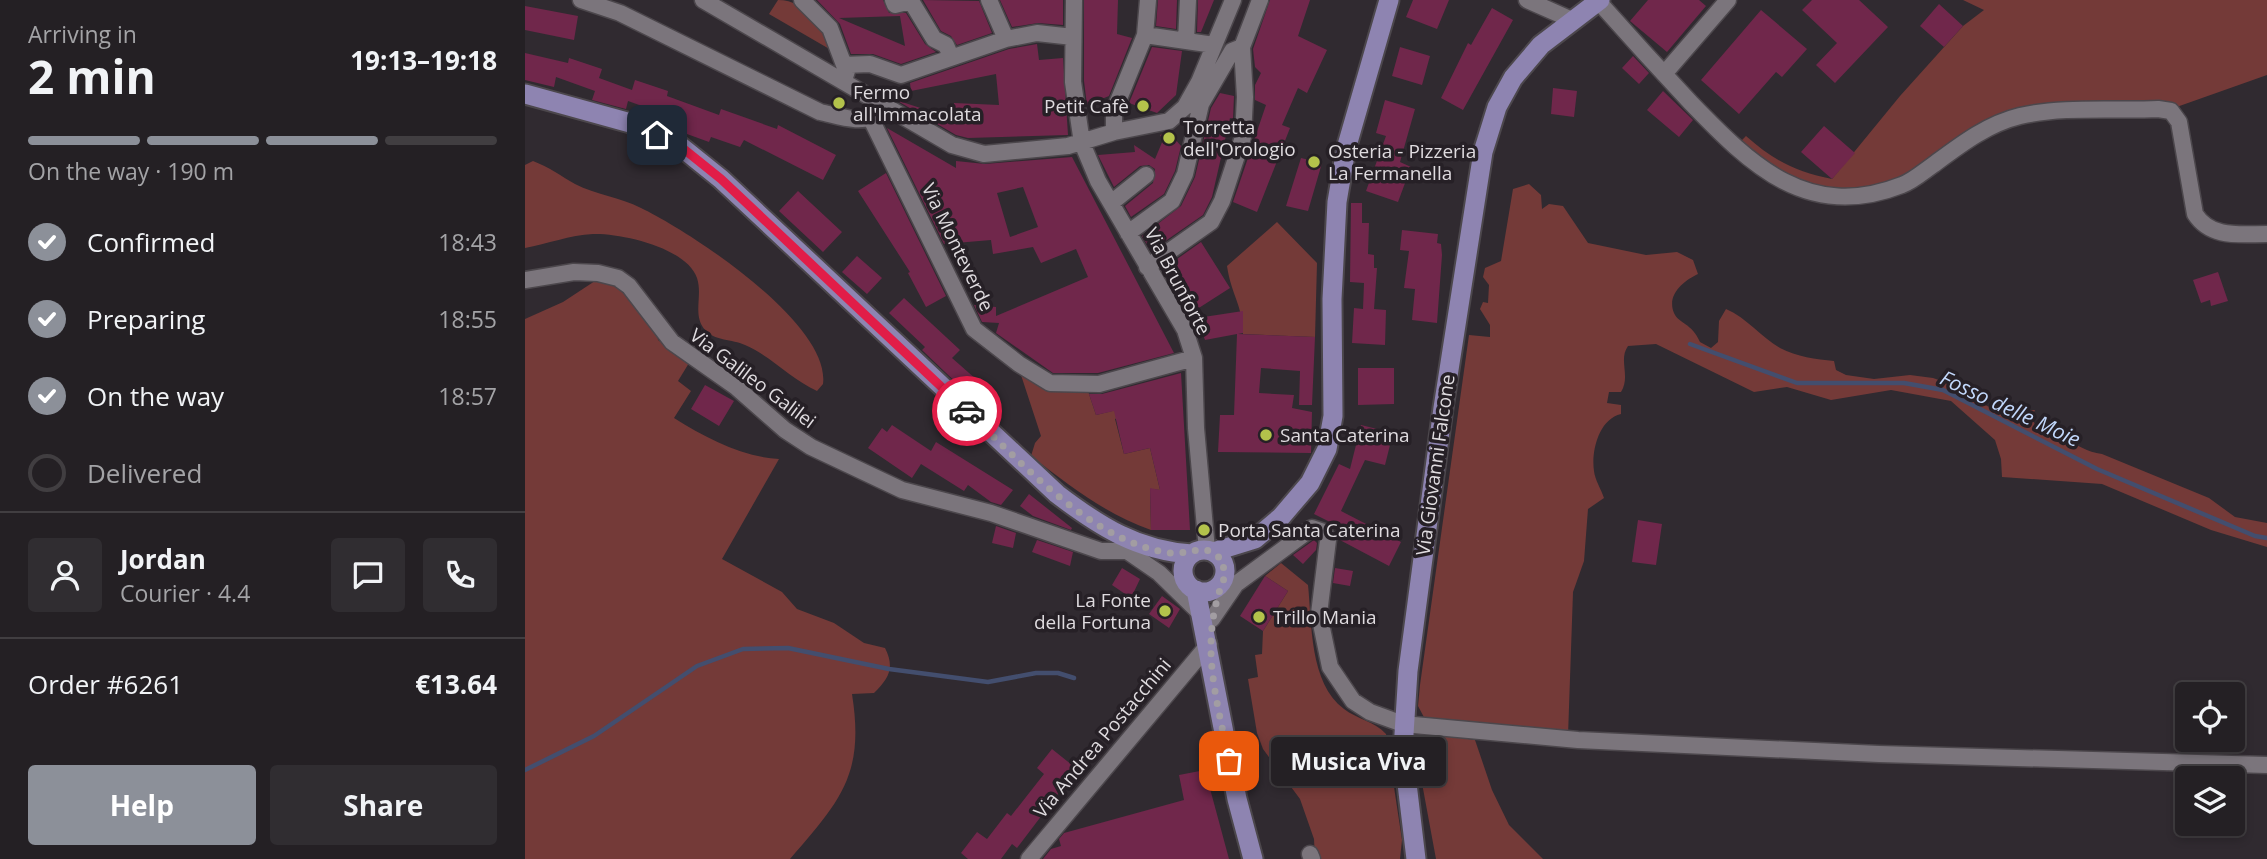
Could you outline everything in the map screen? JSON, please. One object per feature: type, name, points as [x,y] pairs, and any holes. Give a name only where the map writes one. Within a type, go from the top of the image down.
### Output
[{"type":"main road","points":[[1207,617],[1226,579],[1255,539],[1281,517],[1310,483],[1320,467],[1331,434],[1337,202],[1346,149],[1389,0]]},
{"type":"main road","name":"Via Giovanni Falcone","points":[[1413,856],[1403,724],[1425,535],[1481,166],[1497,107],[1513,78],[1541,45],[1599,1]]},
{"type":"main road","points":[[525,94],[634,124],[680,146],[721,179],[1031,472],[1084,515],[1184,574],[1196,590],[1207,617],[1209,644],[1234,786],[1253,859]]},
{"type":"main road","points":[[1184,574],[1185,563],[1204,552],[1255,539]]},
{"type":"main road","points":[[1135,547],[1204,552],[1222,559],[1226,579]]},
{"type":"main road","points":[[1196,590],[1207,592],[1226,579]]},
{"type":"street","points":[[581,0],[620,13],[820,112],[854,120],[871,119],[887,108]]},
{"type":"street","points":[[703,0],[844,73],[887,108],[952,145],[984,154],[1081,139],[1169,121],[1185,107],[1233,0]]},
{"type":"street","points":[[802,0],[829,27],[844,73]]},
{"type":"street","points":[[893,0],[895,5],[911,1],[934,39],[946,45],[951,57]]},
{"type":"street","points":[[989,0],[1006,39]]},
{"type":"street","points":[[1075,0],[1073,82],[1081,139]]},
{"type":"street","points":[[1114,132],[1114,111],[1145,35],[1148,0]]},
{"type":"street","points":[[1186,41],[1188,0]]},
{"type":"street","points":[[1147,267],[1211,222],[1222,201],[1243,137],[1245,97],[1242,47],[1260,0]]},
{"type":"street","points":[[1527,0],[1572,20]]},
{"type":"street","points":[[1664,74],[1728,0]]},
{"type":"street","points":[[1599,1],[1734,148],[1763,172],[1787,184],[1843,196],[1878,194],[1906,184],[1969,139],[1999,122],[2022,115],[2170,111],[2179,122],[2195,214],[2203,227],[2218,233],[2267,234]]},
{"type":"street","points":[[844,73],[870,64],[901,75],[1006,39],[1037,33],[1073,37]]},
{"type":"street","points":[[1145,35],[1214,45]]},
{"type":"street","points":[[1128,233],[1172,201],[1185,174],[1201,104],[1232,51],[1242,47]]},
{"type":"street","name":"Via Monteverde","points":[[871,119],[974,329],[1019,364],[1050,383],[1099,384],[1194,358]]},
{"type":"street","name":"Via Brunforte","points":[[1081,139],[1111,203],[1185,330],[1194,358],[1204,552]]},
{"type":"street","points":[[1111,203],[1146,175]]},
{"type":"street","name":"Via Galileo Galilei","points":[[525,280],[574,272],[598,273],[618,278],[629,286],[672,342],[736,387],[785,430],[811,447],[902,490],[991,513],[1101,551],[1135,547]]},
{"type":"street","points":[[1226,579],[1275,557],[1308,528],[1324,532],[1328,540],[1319,614],[1331,667],[1353,701],[1370,712],[1403,724],[1578,740],[1879,754],[2267,765]]},
{"type":"street","points":[[1135,547],[1207,617]]},
{"type":"street","name":"Via Andrea Postacchini","points":[[1029,859],[1209,644]]},
{"type":"shaded area","points":[[778,0],[798,5],[815,18],[838,54],[769,14]]},
{"type":"shaded area","points":[[1963,0],[2267,0],[2267,75],[2171,109],[2021,112],[1905,182],[1876,191],[1814,189],[1736,146],[1746,136],[1786,164],[1832,179],[1900,96],[1963,26],[1984,10]]},
{"type":"shaded area","points":[[533,161],[583,188],[641,208],[722,258],[782,308],[805,334],[819,360],[823,384],[817,391],[754,350],[709,334],[699,318],[699,285],[691,267],[681,258],[652,244],[620,236],[593,234],[525,248],[525,165]]},
{"type":"shaded area","points":[[1529,184],[1541,195],[1542,209],[1549,204],[1563,206],[1588,243],[1646,255],[1677,252],[1693,260],[1698,274],[1678,289],[1672,306],[1676,317],[1693,331],[1700,342],[1711,348],[1718,342],[1719,321],[1726,309],[1741,317],[1780,348],[1800,356],[1834,361],[1836,370],[1846,375],[1874,379],[1910,375],[1933,378],[1965,389],[1987,406],[2010,414],[2019,410],[2035,410],[2032,417],[2035,425],[2053,430],[2092,452],[2209,498],[2235,517],[2267,523],[2267,547],[2211,530],[2102,484],[2002,477],[2001,459],[1995,440],[1951,401],[1891,390],[1831,400],[1787,387],[1754,392],[1656,344],[1628,346],[1624,357],[1624,386],[1621,392],[1609,392],[1607,403],[1621,405],[1621,414],[1607,422],[1595,445],[1593,463],[1604,498],[1588,509],[1584,561],[1573,592],[1568,736],[1426,721],[1418,706],[1420,685],[1469,335],[1490,337],[1490,325],[1480,309],[1483,302],[1488,303],[1489,285],[1483,277],[1485,268],[1501,261],[1513,189]]},
{"type":"shaded area","points":[[1277,222],[1317,263],[1315,337],[1243,334],[1241,316],[1227,266]]},
{"type":"shaded area","points":[[598,279],[617,285],[625,291],[657,332],[658,340],[689,363],[678,381],[691,391],[674,418],[725,445],[751,455],[779,459],[722,559],[782,592],[797,609],[834,623],[864,643],[885,648],[890,661],[887,677],[874,693],[852,694],[855,746],[845,785],[823,820],[790,859],[525,859],[525,319],[563,302]]},
{"type":"shaded area","points":[[1021,375],[1047,387],[1088,391],[1096,415],[1149,402],[1115,419],[1124,454],[1150,448],[1160,490],[1150,489],[1151,530],[1103,507],[1031,456],[1035,443],[1041,436]]},
{"type":"shaded area","points":[[1281,563],[1308,585],[1314,652],[1324,684],[1344,709],[1386,734],[1402,840],[1400,859],[1315,859],[1314,839],[1300,799],[1263,749],[1257,733],[1248,679],[1258,677],[1255,655],[1262,654],[1263,631],[1288,591],[1265,576]]},
{"type":"shaded area","points":[[1433,734],[1475,740],[1492,790],[1509,825],[1543,859],[1436,859],[1417,756],[1421,739]]},
{"type":"building","points":[[817,0],[883,0],[889,13],[906,13],[925,44],[936,52],[901,64],[873,54],[851,54],[840,24]],"holes":[[[900,16],[905,46],[839,18]]]},
{"type":"building","points":[[923,0],[979,1],[992,33],[957,45],[951,36],[941,31]]},
{"type":"building","points":[[1000,0],[1063,0],[1063,25],[1038,23],[1012,27]]},
{"type":"building","points":[[1084,0],[1118,0],[1117,34],[1132,38],[1109,96],[1087,105],[1084,81]]},
{"type":"building","points":[[1158,0],[1177,0],[1176,29],[1156,26]]},
{"type":"building","points":[[1198,0],[1214,0],[1201,32],[1197,32]]},
{"type":"building","points":[[1270,0],[1310,0],[1298,36],[1327,50],[1307,93],[1298,88],[1282,125],[1290,128],[1257,212],[1233,202],[1266,105],[1255,100],[1255,85],[1261,73],[1255,67],[1253,49]]},
{"type":"building","points":[[1413,0],[1449,0],[1437,29],[1406,17]]},
{"type":"building","points":[[1648,0],[1699,0],[1706,6],[1667,52],[1630,21]]},
{"type":"building","points":[[1812,0],[1859,0],[1888,27],[1835,83],[1816,65],[1837,43],[1802,10]]},
{"type":"building","points":[[1939,4],[1963,26],[1944,47],[1920,26]]},
{"type":"building","points":[[525,6],[578,16],[574,40],[525,30]]},
{"type":"building","points":[[1492,8],[1513,20],[1463,110],[1441,98],[1468,43],[1471,45]]},
{"type":"building","points":[[1761,10],[1807,49],[1782,77],[1776,72],[1739,114],[1701,80]]},
{"type":"building","points":[[1037,44],[1039,60],[1063,58],[1068,135],[968,138],[956,135],[896,100],[954,119],[954,103],[999,105],[996,74],[911,91],[910,83],[1009,49]]},
{"type":"building","points":[[1152,47],[1182,51],[1176,95],[1157,113],[1129,103]]},
{"type":"building","points":[[1400,47],[1430,56],[1422,85],[1392,76]]},
{"type":"building","points":[[525,53],[568,63],[569,58],[602,69],[599,78],[632,90],[635,80],[668,91],[667,96],[719,115],[721,109],[777,129],[778,125],[836,155],[823,180],[744,140],[740,147],[711,137],[709,142],[670,128],[673,117],[628,101],[626,109],[592,100],[595,91],[556,77],[554,87],[525,80]]},
{"type":"building","points":[[1633,56],[1649,73],[1639,84],[1622,68]]},
{"type":"building","points":[[1553,88],[1577,91],[1574,117],[1551,114]]},
{"type":"building","points":[[1663,91],[1693,120],[1679,137],[1647,110]]},
{"type":"building","points":[[1220,93],[1234,96],[1233,119],[1230,118],[1212,197],[1203,215],[1151,251],[1142,236],[1181,206],[1195,177],[1211,108]]},
{"type":"building","points":[[1385,100],[1415,109],[1400,162],[1411,167],[1398,202],[1366,191],[1386,136],[1376,133]]},
{"type":"building","points":[[1824,126],[1855,153],[1832,179],[1801,152]]},
{"type":"building","points":[[887,128],[956,168],[956,161],[985,164],[1072,157],[1174,353],[1098,373],[1053,373],[996,333],[999,323],[982,322],[974,305],[996,307],[996,316],[1088,277],[1076,249],[1041,263],[1033,247],[993,254],[991,240],[944,244]],"holes":[[[1023,187],[1038,227],[1010,237],[997,193]]]},
{"type":"building","points":[[1169,132],[1181,146],[1175,171],[1164,194],[1131,217],[1125,206],[1153,183],[1155,169],[1149,165],[1140,166],[1114,187],[1098,155],[1135,152],[1134,145],[1155,159],[1163,140],[1160,135]]},
{"type":"building","points":[[1301,158],[1322,163],[1308,211],[1286,206]]},
{"type":"building","points":[[886,173],[946,296],[926,307],[908,273],[910,272],[858,191]]},
{"type":"building","points":[[798,191],[842,232],[823,252],[779,211]]},
{"type":"building","points":[[1351,203],[1362,203],[1362,223],[1369,223],[1368,254],[1374,255],[1374,268],[1377,268],[1374,309],[1386,310],[1385,345],[1352,343],[1354,308],[1363,309],[1364,283],[1350,282]]},
{"type":"building","points":[[1402,230],[1438,234],[1437,243],[1441,244],[1442,255],[1437,323],[1412,320],[1415,289],[1404,288],[1409,251],[1400,250]]},
{"type":"building","points":[[1201,242],[1230,288],[1191,313],[1163,269]]},
{"type":"building","points":[[857,256],[882,278],[867,294],[842,272]]},
{"type":"building","points":[[2218,272],[2228,301],[2211,306],[2210,300],[2201,303],[2193,280]]},
{"type":"building","points":[[904,298],[960,350],[952,358],[977,380],[966,392],[922,350],[925,347],[889,313]]},
{"type":"building","points":[[1243,311],[1243,333],[1238,334],[1315,337],[1312,405],[1299,405],[1300,371],[1261,368],[1259,393],[1294,395],[1292,408],[1312,412],[1311,453],[1218,452],[1220,415],[1234,415],[1237,334],[1205,340],[1197,318]]},
{"type":"building","points":[[1358,368],[1394,368],[1394,404],[1358,405]]},
{"type":"building","points":[[1181,373],[1190,530],[1151,530],[1150,488],[1160,490],[1150,448],[1124,454],[1114,411],[1096,415],[1089,394],[1102,394]]},
{"type":"building","points":[[705,385],[734,401],[719,426],[691,409]]},
{"type":"building","points":[[892,425],[931,451],[936,442],[1013,490],[1001,505],[991,502],[968,485],[964,491],[921,464],[912,478],[868,448],[882,428],[887,432]]},
{"type":"building","points":[[1361,425],[1393,433],[1385,465],[1365,460],[1341,511],[1401,542],[1389,566],[1338,539],[1342,528],[1314,514],[1339,464],[1350,469]]},
{"type":"building","points":[[1029,494],[1072,528],[1071,530],[1033,516],[1020,506]]},
{"type":"building","points":[[1638,520],[1662,524],[1656,565],[1632,562]]},
{"type":"building","points":[[996,526],[1016,533],[1013,548],[992,543]]},
{"type":"building","points":[[1037,540],[1073,552],[1070,566],[1032,552]]},
{"type":"building","points":[[1314,540],[1317,543],[1316,550],[1303,564],[1293,555]]},
{"type":"building","points":[[1122,568],[1140,579],[1131,598],[1112,585]]},
{"type":"building","points":[[1335,568],[1353,571],[1350,586],[1333,583]]},
{"type":"building","points":[[1265,576],[1288,591],[1263,631],[1240,616]]},
{"type":"building","name":"La Fonte della Fortuna","points":[[1162,596],[1180,609],[1169,628],[1149,614]]},
{"type":"building","points":[[1052,749],[1077,769],[1017,848],[1012,844],[1001,859],[968,859],[961,853],[977,832],[987,839],[1007,813],[1011,816],[1044,774],[1037,768]]},
{"type":"building","points":[[1205,770],[1229,859],[1043,859],[1051,849],[1061,846],[1059,839],[1064,833],[1184,800],[1179,775]]},
{"type":"waterway","name":"Fosso delle Moie","points":[[1690,344],[1797,383],[1904,383],[1943,390],[2097,469],[2255,536],[2267,538]]},
{"type":"waterway","points":[[525,770],[594,736],[697,666],[743,649],[788,648],[889,669],[988,682],[1036,673],[1058,673],[1074,678]]},
{"type":"way so far","points":[[967,411],[1031,472],[1084,515],[1108,529],[1145,547],[1170,553],[1192,554],[1207,550],[1222,559],[1226,569],[1225,576],[1218,587],[1213,606],[1209,644],[1212,675],[1229,761]]},
{"type":"place","name":"Fermo all'Immacolata","points":[[839,103]]},
{"type":"place","name":"Petit Cafè","points":[[1143,106]]},
{"type":"place","name":"Torretta dell'Orologio","points":[[1169,138]]},
{"type":"place","name":"Osteria - Pizzeria La Fermanella","points":[[1314,162]]},
{"type":"place","name":"Santa Caterina","points":[[1266,435]]},
{"type":"place","name":"Porta Santa Caterina","points":[[1204,530]]},
{"type":"place","name":"La Fonte della Fortuna","points":[[1165,611]]},
{"type":"place","name":"Trillo Mania","points":[[1259,617]]},
{"type":"place","name":"Musica Viva","points":[[1229,761]]},
{"type":"route","points":[[657,135],[680,146],[721,179],[967,411]]}]
